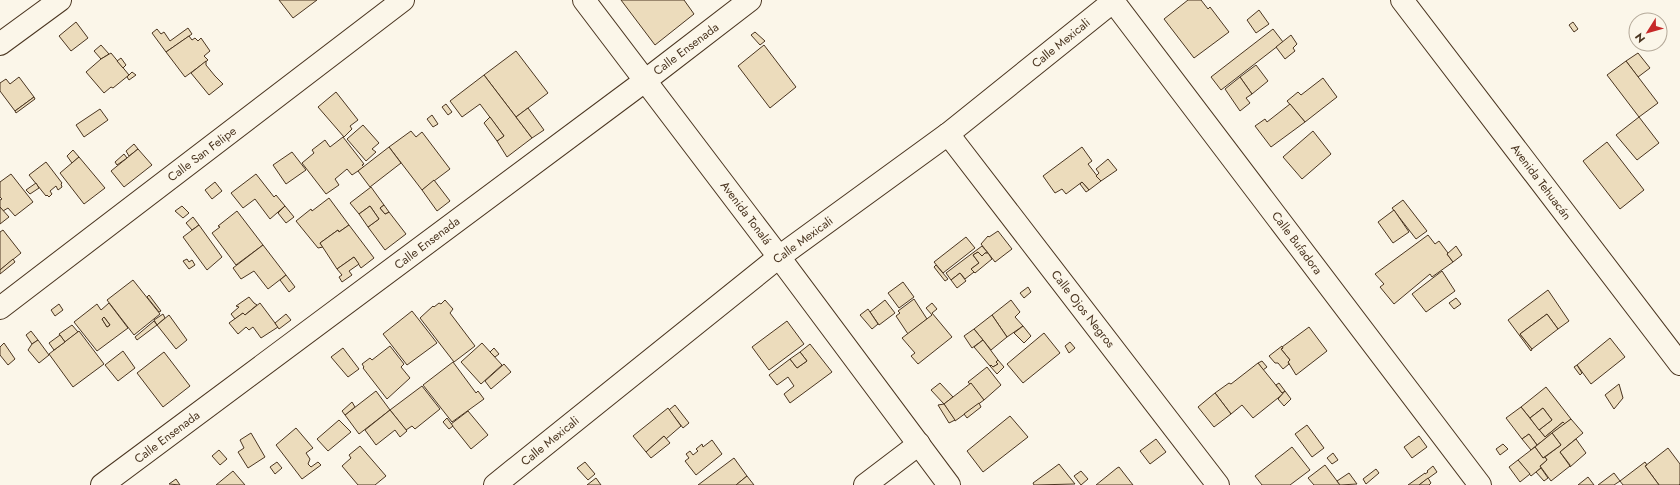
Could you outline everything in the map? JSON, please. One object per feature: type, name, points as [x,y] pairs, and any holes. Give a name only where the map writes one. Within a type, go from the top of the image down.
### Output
[{"type":"street","points":[[0,44],[60,0]]},
{"type":"street","name":"Calle San Felipe","points":[[0,308],[403,0]]},
{"type":"street","name":"Avenida Tonalá","points":[[584,0],[646,80],[949,485]]},
{"type":"street","name":"Calle Ensenada","points":[[102,485],[646,80],[750,0]]},
{"type":"street","name":"Avenida Tehuacán","points":[[1402,0],[1680,364]]},
{"type":"street","name":"Calle Mexicali","points":[[496,485],[779,257],[948,134],[1114,1]]},
{"type":"street","name":"Calle Bufadora","points":[[1114,1],[1480,485]]},
{"type":"street","name":"Calle Ojos Negros","points":[[948,134],[1218,485]]},
{"type":"street","points":[[865,485],[919,444]]},
{"type":"building","points":[[279,0],[317,0],[293,18]]},
{"type":"building","points":[[621,0],[684,0],[694,14],[655,45]]},
{"type":"building","points":[[1188,0],[1201,0],[1208,9],[1210,7],[1229,32],[1194,58],[1164,19]]},
{"type":"building","points":[[1259,10],[1269,24],[1256,33],[1247,20]]},
{"type":"building","points":[[76,22],[88,38],[71,51],[59,36]]},
{"type":"building","points":[[1573,22],[1578,29],[1574,32],[1569,25]]},
{"type":"building","points":[[188,28],[192,34],[166,52],[152,33],[157,29],[161,34],[164,32],[170,41]]},
{"type":"building","points":[[1273,29],[1283,42],[1221,90],[1211,77]]},
{"type":"building","points":[[755,32],[765,41],[760,45],[751,35]]},
{"type":"building","points":[[1291,35],[1297,44],[1293,48],[1295,51],[1285,59],[1276,47]]},
{"type":"building","points":[[189,36],[192,40],[195,38],[198,41],[201,38],[210,51],[204,56],[208,60],[185,77],[166,52]]},
{"type":"building","points":[[101,45],[109,54],[101,59],[94,51]]},
{"type":"building","points":[[764,45],[796,87],[770,108],[738,66]]},
{"type":"building","points":[[516,51],[548,93],[516,117],[484,75]]},
{"type":"building","points":[[111,53],[129,75],[113,88],[111,87],[104,93],[86,72],[101,59]]},
{"type":"building","points":[[1638,53],[1650,68],[1638,77],[1626,61]]},
{"type":"building","points":[[121,58],[126,65],[123,68],[117,61]]},
{"type":"building","points":[[206,61],[206,65],[223,84],[209,95],[191,73]]},
{"type":"building","points":[[1626,61],[1658,103],[1639,117],[1607,75]]},
{"type":"building","points":[[1256,65],[1268,81],[1252,94],[1240,77]]},
{"type":"building","points":[[132,72],[136,75],[129,80],[127,77]]},
{"type":"building","points":[[484,75],[532,138],[507,157],[497,141],[504,136],[480,104],[462,117],[450,101]]},
{"type":"building","points":[[19,77],[34,97],[15,111],[0,91],[0,83],[6,79],[10,84]]},
{"type":"building","points":[[1240,77],[1252,94],[1246,98],[1250,103],[1240,111],[1225,89]]},
{"type":"building","points":[[1323,78],[1337,97],[1305,122],[1287,101],[1298,92],[1301,95]]},
{"type":"building","points":[[336,92],[358,120],[350,126],[352,129],[344,137],[318,107]]},
{"type":"building","points":[[34,97],[35,99],[16,113],[15,111]]},
{"type":"building","points":[[446,104],[452,112],[448,115],[442,107]]},
{"type":"building","points":[[1290,104],[1305,122],[1271,147],[1255,126],[1265,119],[1267,122]]},
{"type":"building","points":[[528,108],[544,130],[532,138],[516,117]]},
{"type":"building","points":[[100,109],[108,120],[84,137],[76,125]]},
{"type":"building","points":[[432,115],[438,124],[433,127],[427,119]]},
{"type":"building","points":[[490,117],[504,136],[497,141],[484,123]]},
{"type":"building","points":[[1639,117],[1659,143],[1637,160],[1616,135]]},
{"type":"building","points":[[363,125],[379,143],[372,149],[376,152],[366,161],[347,139]]},
{"type":"building","points":[[411,131],[416,137],[422,132],[450,169],[422,190],[389,147]]},
{"type":"building","points":[[1313,131],[1331,154],[1302,179],[1283,157]]},
{"type":"building","points":[[343,137],[364,164],[362,165],[364,167],[352,175],[347,169],[335,179],[339,185],[326,194],[302,163],[314,153],[312,150],[325,140],[330,147]]},
{"type":"building","points":[[1607,142],[1644,190],[1620,209],[1583,161]]},
{"type":"building","points":[[134,144],[138,149],[129,156],[126,151]]},
{"type":"building","points":[[389,147],[401,163],[370,187],[358,171]]},
{"type":"building","points":[[1082,147],[1092,161],[1088,164],[1101,181],[1089,190],[1082,182],[1066,194],[1062,189],[1055,193],[1043,176]]},
{"type":"building","points":[[138,149],[152,165],[124,187],[111,171]]},
{"type":"building","points":[[73,150],[79,157],[72,163],[67,156]]},
{"type":"building","points":[[292,152],[306,170],[286,184],[273,165]]},
{"type":"building","points":[[124,154],[127,158],[117,165],[115,162]]},
{"type":"building","points":[[79,157],[105,188],[84,204],[60,173]]},
{"type":"building","points":[[1108,159],[1117,170],[1101,181],[1096,176],[1099,173],[1096,169]]},
{"type":"building","points":[[46,162],[62,183],[62,187],[58,190],[56,186],[50,191],[52,194],[49,197],[47,195],[46,196],[29,175]]},
{"type":"building","points":[[11,174],[33,202],[15,216],[8,208],[3,211],[0,207],[0,200],[2,199],[0,197],[0,182]]},
{"type":"building","points":[[256,174],[274,197],[276,195],[285,206],[270,219],[255,199],[243,208],[231,193]]},
{"type":"building","points":[[434,180],[450,201],[437,211],[422,190]]},
{"type":"building","points":[[215,182],[222,191],[212,199],[205,190]]},
{"type":"building","points":[[1082,182],[1089,190],[1086,192],[1080,184]]},
{"type":"building","points":[[36,183],[39,188],[30,194],[26,190]]},
{"type":"building","points":[[371,187],[384,205],[380,208],[385,214],[389,212],[406,234],[385,250],[368,227],[379,219],[370,206],[359,214],[350,203]]},
{"type":"building","points":[[329,198],[349,225],[339,232],[338,230],[320,243],[323,247],[318,248],[296,221],[311,209],[312,211]]},
{"type":"building","points":[[1403,200],[1427,231],[1416,239],[1392,208]]},
{"type":"building","points":[[384,205],[389,212],[385,214],[380,208]]},
{"type":"building","points":[[182,206],[189,213],[183,218],[175,211]]},
{"type":"building","points":[[285,206],[294,217],[286,223],[278,213]]},
{"type":"building","points":[[370,206],[379,219],[368,227],[359,214]]},
{"type":"building","points":[[0,207],[9,217],[0,224]]},
{"type":"building","points":[[1394,210],[1409,232],[1393,243],[1378,222]]},
{"type":"building","points":[[237,211],[263,245],[236,265],[212,233],[220,227],[218,226]]},
{"type":"building","points":[[193,217],[199,225],[192,230],[186,223]]},
{"type":"building","points":[[199,225],[222,257],[207,270],[183,237]]},
{"type":"building","points":[[349,225],[374,258],[361,268],[354,257],[337,269],[320,243],[338,230],[339,232]]},
{"type":"building","points":[[3,230],[21,253],[0,270],[0,232]]},
{"type":"building","points":[[998,231],[1012,249],[995,262],[981,244],[988,236],[989,237]]},
{"type":"building","points":[[1428,235],[1435,244],[1439,241],[1453,262],[1432,277],[1430,274],[1394,304],[1380,287],[1384,284],[1375,274]]},
{"type":"building","points":[[966,237],[975,248],[943,273],[934,262]]},
{"type":"building","points":[[263,245],[286,275],[268,289],[254,271],[241,279],[233,268]]},
{"type":"building","points":[[982,246],[988,253],[985,253],[982,256],[978,252],[973,255],[979,263],[971,269],[974,272],[965,279],[960,273],[951,280],[946,273]]},
{"type":"building","points":[[1456,246],[1462,255],[1453,262],[1447,254]]},
{"type":"building","points":[[978,252],[982,256],[985,253],[988,253],[992,259],[975,273],[971,269],[979,263],[973,255]]},
{"type":"building","points":[[354,257],[359,264],[349,271],[352,275],[342,282],[339,277],[342,275],[337,269]]},
{"type":"building","points":[[13,259],[15,262],[0,274],[0,270]]},
{"type":"building","points":[[187,259],[189,262],[192,260],[195,265],[189,269],[183,261]]},
{"type":"building","points":[[936,265],[948,279],[945,281],[934,267]]},
{"type":"building","points":[[1442,271],[1455,291],[1426,312],[1412,294]]},
{"type":"building","points":[[960,273],[966,281],[957,288],[951,280]]},
{"type":"building","points":[[286,275],[295,287],[289,292],[280,280]]},
{"type":"building","points":[[133,280],[160,314],[134,335],[107,300]]},
{"type":"building","points":[[903,282],[914,297],[899,308],[888,293]]},
{"type":"building","points":[[1028,287],[1031,292],[1024,298],[1020,293]]},
{"type":"building","points":[[1548,290],[1569,321],[1558,329],[1547,314],[1520,334],[1532,349],[1531,351],[1508,320]]},
{"type":"building","points":[[149,295],[161,311],[159,312],[147,297]]},
{"type":"building","points":[[249,297],[257,305],[245,315],[243,313],[235,319],[231,314],[239,307],[236,306]]},
{"type":"building","points":[[1456,298],[1461,304],[1454,309],[1449,303]]},
{"type":"building","points":[[914,299],[927,319],[908,334],[896,316],[900,313],[898,311]]},
{"type":"building","points":[[445,300],[453,309],[450,313],[475,346],[454,362],[420,318],[433,306],[434,307],[439,303],[441,304]]},
{"type":"building","points":[[885,300],[895,313],[879,325],[870,312]]},
{"type":"building","points":[[1011,300],[1020,312],[1015,317],[1023,326],[1007,337],[992,315]]},
{"type":"building","points":[[109,303],[128,328],[97,351],[74,322],[97,304],[101,310]],"holes":[[[104,317],[110,325],[107,327],[102,319]]]},
{"type":"building","points":[[260,303],[278,327],[261,338],[253,327],[249,330],[246,327],[238,334],[229,323],[243,313],[245,315]]},
{"type":"building","points":[[932,303],[937,309],[932,313],[952,337],[918,364],[911,356],[915,353],[902,338],[932,315],[926,308]]},
{"type":"building","points":[[59,304],[63,310],[55,316],[51,310]]},
{"type":"building","points":[[868,309],[878,324],[872,329],[860,315]]},
{"type":"building","points":[[412,311],[437,343],[407,365],[383,334]]},
{"type":"building","points":[[163,314],[165,318],[157,325],[154,320]]},
{"type":"building","points":[[286,314],[291,320],[279,329],[275,323]]},
{"type":"building","points":[[1547,314],[1558,329],[1532,349],[1520,334]]},
{"type":"building","points":[[169,315],[187,340],[176,349],[157,325]]},
{"type":"building","points":[[992,315],[1007,337],[991,350],[974,329]]},
{"type":"building","points":[[104,317],[110,325],[107,327],[102,319]]},
{"type":"building","points":[[154,321],[157,325],[137,340],[135,337]]},
{"type":"building","points":[[787,321],[804,344],[769,370],[752,347]]},
{"type":"building","points":[[72,325],[78,332],[65,342],[59,334]]},
{"type":"building","points":[[1023,326],[1031,336],[1024,343],[1014,333]]},
{"type":"building","points":[[1309,327],[1327,351],[1296,375],[1288,362],[1290,360],[1281,349]]},
{"type":"building","points":[[974,329],[983,340],[972,348],[964,336]]},
{"type":"building","points":[[31,331],[38,340],[32,344],[26,335]]},
{"type":"building","points":[[79,331],[104,364],[73,387],[49,354]]},
{"type":"building","points":[[1044,333],[1060,353],[1023,383],[1007,364]]},
{"type":"building","points":[[60,335],[65,342],[54,350],[49,343]]},
{"type":"building","points":[[1610,338],[1625,357],[1591,384],[1577,365]]},
{"type":"building","points":[[38,340],[49,355],[39,363],[28,350],[32,344]]},
{"type":"building","points":[[983,340],[998,360],[996,362],[998,364],[993,367],[991,365],[990,366],[974,347]]},
{"type":"building","points":[[1070,342],[1075,348],[1069,353],[1065,346]]},
{"type":"building","points":[[4,343],[15,359],[8,365],[0,355],[0,347]]},
{"type":"building","points":[[482,343],[502,365],[481,384],[461,362]]},
{"type":"building","points":[[810,344],[832,372],[790,403],[784,394],[794,386],[788,377],[777,385],[769,375],[790,359],[797,368],[807,361],[800,352]]},
{"type":"building","points":[[390,346],[404,364],[401,367],[410,378],[387,399],[363,368],[364,367],[362,364],[370,358],[372,360]]},
{"type":"building","points":[[1282,346],[1283,348],[1281,349],[1290,360],[1288,362],[1289,364],[1283,369],[1269,356]]},
{"type":"building","points":[[343,348],[359,369],[348,377],[331,357]]},
{"type":"building","points":[[494,348],[499,354],[495,357],[490,352]]},
{"type":"building","points":[[123,351],[135,368],[118,381],[105,365]]},
{"type":"building","points":[[164,352],[190,386],[163,407],[137,373]]},
{"type":"building","points":[[800,352],[807,361],[797,368],[790,359]]},
{"type":"building","points":[[998,360],[1004,367],[997,374],[990,366],[991,365],[993,367],[998,364],[996,362]]},
{"type":"building","points":[[1262,361],[1267,367],[1263,370],[1258,363]]},
{"type":"building","points":[[453,362],[476,393],[478,391],[484,399],[452,422],[423,385]]},
{"type":"building","points":[[1258,363],[1283,394],[1253,418],[1242,405],[1231,414],[1215,393],[1229,383],[1231,384]]},
{"type":"building","points":[[504,364],[511,372],[491,389],[485,381]]},
{"type":"building","points":[[1577,365],[1582,373],[1580,375],[1574,367]]},
{"type":"building","points":[[987,367],[1001,385],[984,400],[968,382]]},
{"type":"building","points":[[940,383],[953,397],[944,404],[931,390]]},
{"type":"building","points":[[971,383],[984,400],[955,421],[944,404]]},
{"type":"building","points":[[1279,383],[1285,391],[1282,393],[1276,385]]},
{"type":"building","points":[[1619,384],[1623,398],[1614,409],[1605,395]]},
{"type":"building","points":[[422,386],[440,409],[415,429],[412,426],[406,430],[390,410]]},
{"type":"building","points":[[1546,387],[1571,419],[1565,424],[1563,422],[1545,437],[1539,430],[1552,420],[1543,408],[1530,418],[1521,407]]},
{"type":"building","points":[[376,391],[390,410],[359,434],[345,415]]},
{"type":"building","points":[[1285,391],[1291,399],[1284,406],[1278,399]]},
{"type":"building","points":[[1215,393],[1231,414],[1214,427],[1198,407]]},
{"type":"building","points":[[352,402],[355,407],[345,415],[342,411]]},
{"type":"building","points":[[979,403],[981,407],[967,418],[964,414]]},
{"type":"building","points":[[944,404],[955,420],[949,423],[938,405]]},
{"type":"building","points":[[675,405],[689,423],[683,428],[669,410]]},
{"type":"building","points":[[1521,407],[1545,437],[1563,422],[1565,424],[1537,445],[1529,434],[1522,439],[1506,418]]},
{"type":"building","points":[[668,408],[681,426],[666,439],[664,436],[646,452],[633,436]]},
{"type":"building","points":[[1543,408],[1552,420],[1539,430],[1530,418]]},
{"type":"building","points":[[390,410],[407,431],[400,437],[395,430],[376,445],[365,430]]},
{"type":"building","points":[[468,411],[488,435],[471,449],[451,424]]},
{"type":"building","points":[[1010,416],[1028,437],[983,472],[967,451]]},
{"type":"building","points":[[447,418],[453,426],[449,429],[443,422]]},
{"type":"building","points":[[1571,419],[1583,433],[1560,452],[1570,466],[1551,481],[1540,466],[1547,460],[1545,457],[1561,445],[1552,433]]},
{"type":"building","points":[[339,420],[351,432],[328,451],[317,439]]},
{"type":"building","points":[[1307,425],[1324,448],[1312,457],[1295,434]]},
{"type":"building","points":[[296,428],[313,448],[306,453],[310,459],[308,464],[311,467],[318,462],[321,465],[302,479],[276,445]]},
{"type":"building","points":[[251,433],[265,457],[248,468],[238,452],[244,448],[240,440]]},
{"type":"building","points":[[1552,433],[1561,445],[1543,458],[1535,447]]},
{"type":"building","points":[[1529,434],[1537,445],[1531,450],[1522,439]]},
{"type":"building","points":[[664,436],[670,443],[651,458],[646,452]]},
{"type":"building","points":[[1419,436],[1427,447],[1412,458],[1404,447]]},
{"type":"building","points":[[1156,439],[1166,452],[1150,464],[1140,451]]},
{"type":"building","points":[[1576,439],[1586,453],[1570,467],[1560,452]]},
{"type":"building","points":[[712,440],[722,454],[696,475],[685,461],[689,458],[686,454],[690,451],[693,455],[698,451],[696,449],[702,444],[703,447]]},
{"type":"building","points":[[1503,444],[1508,449],[1500,455],[1496,449]]},
{"type":"building","points":[[360,446],[386,476],[375,485],[358,485],[342,466],[351,458],[349,455]]},
{"type":"building","points":[[1292,447],[1310,470],[1290,485],[1262,485],[1255,476]]},
{"type":"building","points":[[1535,447],[1543,458],[1545,457],[1547,460],[1540,466],[1541,468],[1531,476],[1518,460]]},
{"type":"building","points":[[1668,448],[1680,464],[1679,485],[1659,485],[1645,466]]},
{"type":"building","points":[[219,450],[227,459],[220,465],[212,456]]},
{"type":"building","points":[[1333,453],[1338,460],[1332,464],[1327,458]]},
{"type":"building","points":[[734,458],[747,476],[736,485],[698,485]]},
{"type":"building","points":[[1518,460],[1530,474],[1520,482],[1509,467]]},
{"type":"building","points":[[277,462],[282,468],[275,474],[270,467]]},
{"type":"building","points":[[585,462],[595,474],[588,480],[577,468]]},
{"type":"building","points":[[1645,462],[1647,465],[1645,466],[1659,485],[1623,485],[1620,481]]},
{"type":"building","points":[[1059,464],[1075,484],[1034,485],[1033,483]]},
{"type":"building","points":[[1325,465],[1340,485],[1314,485],[1308,478]]},
{"type":"building","points":[[1433,466],[1437,472],[1419,485],[1408,485],[1428,472],[1427,471]]},
{"type":"building","points":[[1119,467],[1133,485],[1096,485],[1117,468]]},
{"type":"building","points":[[1541,468],[1548,478],[1544,481],[1536,472]]},
{"type":"building","points":[[1376,469],[1379,473],[1366,484],[1363,479]]},
{"type":"building","points":[[233,471],[245,485],[216,485]]},
{"type":"building","points":[[1081,471],[1088,479],[1081,485],[1074,476]]},
{"type":"building","points":[[1349,473],[1357,484],[1340,485],[1337,481]]},
{"type":"building","points":[[1614,473],[1620,481],[1614,485],[1598,485]]},
{"type":"building","points":[[747,476],[754,485],[736,485]]},
{"type":"building","points":[[1588,477],[1594,485],[1578,485]]},
{"type":"building","points":[[596,478],[601,485],[587,485]]},
{"type":"building","points":[[1428,478],[1431,483],[1429,485],[1419,485]]},
{"type":"building","points":[[176,479],[180,485],[169,484]]}]
